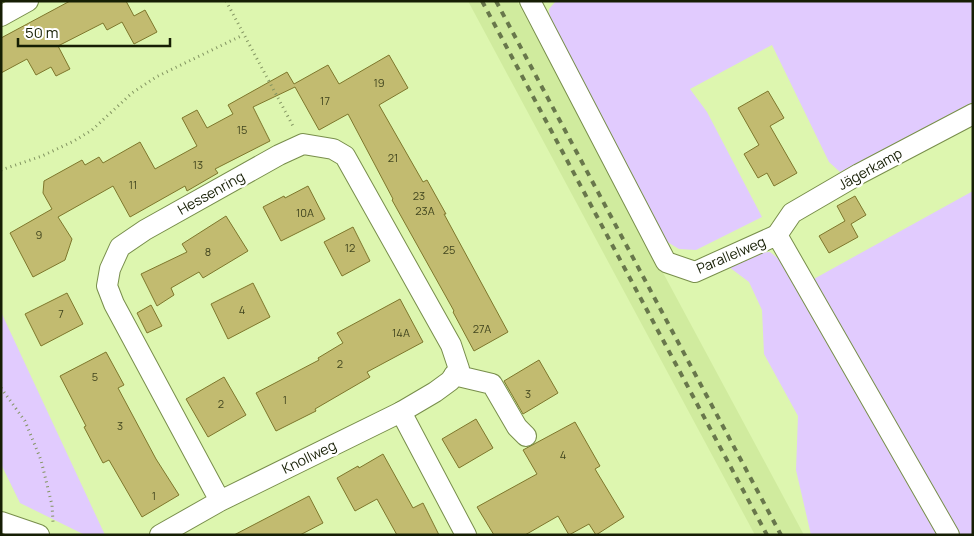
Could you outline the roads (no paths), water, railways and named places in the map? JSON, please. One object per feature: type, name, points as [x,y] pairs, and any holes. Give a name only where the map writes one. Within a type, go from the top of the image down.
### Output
[{"type":"street","points":[[1,16],[28,1]]},
{"type":"street","name":"Parallelweg","points":[[530,1],[666,262],[695,272],[777,235],[949,535]]},
{"type":"street","name":"Jägerkamp","points":[[777,235],[792,214],[859,174],[973,114]]},
{"type":"street","name":"Hessenring","points":[[220,501],[114,304],[107,286],[110,268],[120,247],[145,230],[279,155],[302,144],[333,149],[344,156],[451,345],[457,372]]},
{"type":"street","points":[[457,372],[492,384],[517,427],[526,436]]},
{"type":"street","name":"Knollweg","points":[[160,535],[220,501],[401,412],[435,392],[450,381],[457,372]]},
{"type":"street","points":[[401,412],[466,535]]},
{"type":"street","points":[[1,522],[46,531]]},
{"type":"railway","points":[[482,1],[767,535]]},
{"type":"railway","points":[[496,1],[781,535]]}]
